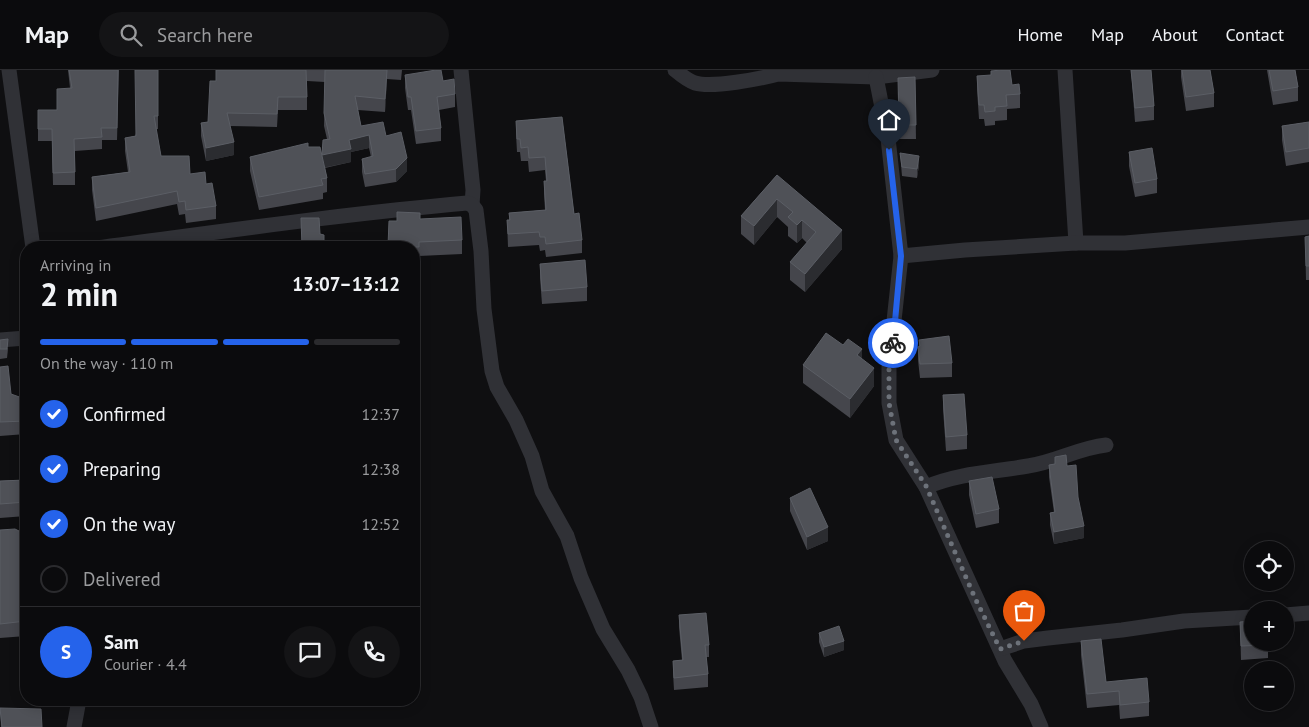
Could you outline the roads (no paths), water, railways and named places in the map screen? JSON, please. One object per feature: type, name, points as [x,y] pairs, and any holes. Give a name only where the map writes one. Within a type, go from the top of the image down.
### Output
[{"type":"street","points":[[9,70],[33,241]]},
{"type":"street","points":[[461,70],[473,190],[472,205]]},
{"type":"street","points":[[675,70],[696,83],[724,83],[778,74],[867,74],[932,70]]},
{"type":"street","points":[[1065,70],[1076,243]]},
{"type":"street","points":[[867,74],[888,138],[901,256],[889,367],[889,403],[896,440],[926,486],[1005,661],[1031,704],[1041,727]]},
{"type":"street","points":[[146,241],[297,220],[420,207],[467,203],[472,205],[476,210],[481,251],[484,309],[492,371],[497,387],[516,420],[532,456],[542,491],[567,536],[581,578],[602,629],[628,670],[641,697],[651,727]]},
{"type":"street","points":[[901,256],[925,256],[965,250],[1076,243],[1125,243],[1309,227]]},
{"type":"street","points":[[0,340],[20,338]]},
{"type":"street","points":[[926,486],[944,479],[1048,462],[1075,451],[1106,445]]},
{"type":"street","points":[[1294,614],[1309,613],[1309,619]]},
{"type":"street","points":[[1000,649],[1024,641],[1184,621],[1244,617]]},
{"type":"street","points":[[74,727],[78,706]]}]
